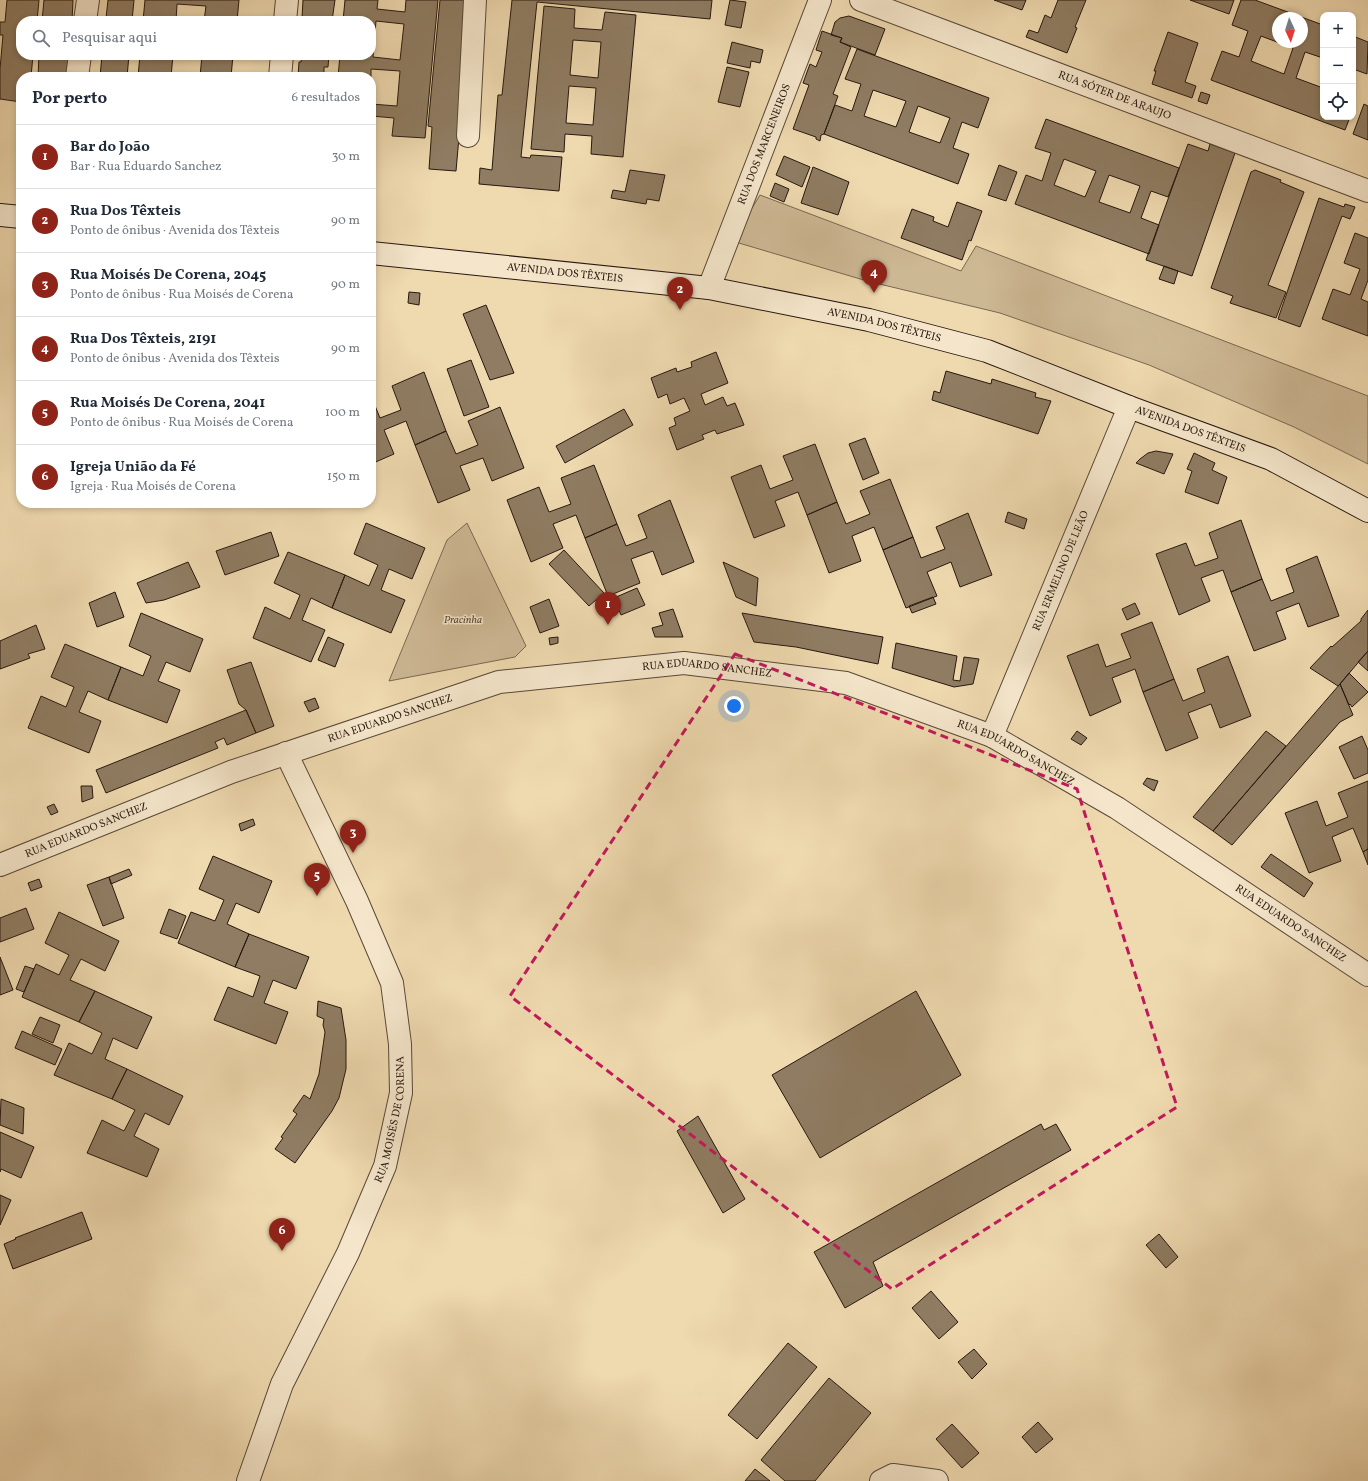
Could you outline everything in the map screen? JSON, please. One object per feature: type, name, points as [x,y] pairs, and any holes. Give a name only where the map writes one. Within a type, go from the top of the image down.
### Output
[{"type":"street","points":[[86,16],[88,0]]},
{"type":"street","points":[[286,16],[288,0]]},
{"type":"street","points":[[468,136],[475,0]]},
{"type":"street","name":"RUA DOS MARCENEIROS","points":[[709,288],[820,0]]},
{"type":"street","name":"RUA SÓTER DE ARAUJO","points":[[861,0],[1368,191]]},
{"type":"street","points":[[78,72],[79,60]]},
{"type":"street","points":[[280,72],[282,60]]},
{"type":"street","points":[[0,216],[16,217]]},
{"type":"street","name":"AVENIDA DOS TÊXTEIS","points":[[376,254],[709,288],[852,316],[987,351],[1129,407],[1271,459],[1368,511]]},
{"type":"street","name":"RUA ERMELINO DE LEÃO","points":[[992,736],[1129,407]]},
{"type":"street","name":"RUA EDUARDO SANCHEZ","points":[[0,865],[231,772],[499,682],[684,663],[846,683],[992,736],[1117,808],[1368,975]]},
{"type":"street","name":"RUA MOISÉS DE CORENA","points":[[248,1481],[282,1384],[348,1253],[385,1166],[400,1093],[400,1044],[392,983],[357,901],[286,753]]},
{"type":"street","points":[[881,1481],[893,1475],[937,1481]]},
{"type":"highlighted area","points":[[735,654],[1077,789],[1177,1107],[892,1289],[510,996]]},
{"type":"green space","points":[[760,195],[961,271],[976,246],[1368,396],[1368,464],[1294,427],[1149,365],[1000,313],[867,281],[732,241]]},
{"type":"green space","name":"Pracinha","points":[[467,523],[526,646],[515,657],[389,681],[447,540]]},
{"type":"building","points":[[7,0],[39,0],[37,16],[16,16],[16,60],[33,60],[31,72],[16,72],[16,101],[0,99],[0,69],[3,35],[0,35],[0,22],[5,22]]},
{"type":"building","points":[[44,0],[73,0],[72,16],[42,16]]},
{"type":"building","points":[[108,0],[134,0],[132,16],[106,16]]},
{"type":"building","points":[[145,0],[239,0],[237,16],[205,16],[206,6],[177,4],[176,16],[143,16]]},
{"type":"building","points":[[303,0],[335,0],[333,16],[302,16]]},
{"type":"building","points":[[345,0],[378,0],[377,9],[405,12],[406,0],[438,0],[425,138],[392,136],[394,118],[376,116],[376,104],[397,106],[400,71],[371,69],[371,72],[338,72],[340,60],[376,60],[376,57],[400,60],[404,24],[376,21],[376,16],[343,16]]},
{"type":"building","points":[[440,0],[471,0],[456,171],[429,169],[432,127],[428,126]]},
{"type":"building","points":[[512,0],[712,0],[710,19],[537,2],[521,157],[530,158],[531,155],[562,157],[559,191],[479,184],[480,168],[492,170],[498,95],[502,95]]},
{"type":"building","points":[[730,0],[746,2],[741,28],[725,25]]},
{"type":"building","points":[[994,0],[1026,0],[1022,10]]},
{"type":"building","points":[[1058,0],[1086,0],[1075,27],[1077,28],[1067,53],[1026,37],[1029,30],[1038,33],[1045,15],[1051,18]]},
{"type":"building","points":[[1190,0],[1234,0],[1229,14]]},
{"type":"building","points":[[1241,0],[1255,0],[1288,12],[1272,12],[1272,40],[1261,36],[1251,61],[1284,74],[1293,48],[1308,48],[1308,19],[1320,24],[1320,57],[1305,52],[1296,78],[1320,87],[1320,120],[1349,120],[1345,130],[1211,80],[1222,51],[1239,57],[1248,31],[1232,25]]},
{"type":"building","points":[[544,6],[575,9],[574,28],[602,30],[605,12],[636,15],[623,157],[591,154],[592,136],[565,134],[564,152],[531,149]],"holes":[[[573,40],[601,42],[598,78],[570,75]],[[569,86],[596,88],[593,125],[566,123]]]},
{"type":"building","points":[[849,16],[885,29],[875,55],[840,42],[842,38],[831,35],[835,22],[840,18]]},
{"type":"building","points":[[822,31],[842,38],[840,42],[851,47],[833,94],[838,96],[824,134],[821,135],[820,141],[816,139],[816,137],[793,129],[809,85],[803,83],[810,64],[816,67],[822,52],[816,50]]},
{"type":"building","points":[[1168,32],[1198,43],[1185,82],[1196,86],[1192,98],[1152,84],[1156,71],[1154,71]]},
{"type":"building","points":[[1356,37],[1368,42],[1367,74],[1356,70]]},
{"type":"building","points":[[732,42],[763,50],[760,63],[751,61],[750,68],[727,63]]},
{"type":"building","points":[[857,49],[989,98],[978,128],[962,122],[953,148],[969,154],[958,184],[824,134],[835,105],[852,111],[861,84],[845,79]],"holes":[[[873,90],[906,101],[896,127],[864,116]],[[918,106],[950,118],[940,143],[909,132]]]},
{"type":"building","points":[[39,60],[69,60],[67,72],[38,72]]},
{"type":"building","points":[[102,60],[129,60],[127,72],[100,72]]},
{"type":"building","points":[[140,60],[173,60],[171,72],[138,72]]},
{"type":"building","points":[[202,60],[233,60],[231,72],[200,72]]},
{"type":"building","points":[[301,60],[329,60],[328,67],[324,67],[324,72],[298,72],[299,62],[301,62]]},
{"type":"building","points":[[727,67],[749,72],[740,107],[718,102]]},
{"type":"building","points":[[1201,92],[1210,95],[1207,104],[1198,101]]},
{"type":"building","points":[[1364,104],[1368,106],[1368,140],[1353,134]]},
{"type":"building","points":[[1046,119],[1179,168],[1168,197],[1151,191],[1141,218],[1159,225],[1149,254],[1015,204],[1026,175],[1042,181],[1051,153],[1035,148]],"holes":[[[1064,159],[1096,171],[1085,197],[1054,185]],[[1109,175],[1140,186],[1130,213],[1099,202]]]},
{"type":"building","points":[[1188,144],[1208,151],[1210,144],[1235,153],[1192,276],[1146,260]]},
{"type":"building","points":[[784,156],[810,167],[802,187],[776,175]]},
{"type":"building","points":[[999,165],[1017,172],[1006,201],[988,195]]},
{"type":"building","points":[[813,167],[849,182],[838,215],[801,203]]},
{"type":"building","points":[[630,170],[665,175],[659,201],[647,199],[646,204],[611,198],[613,190],[625,192]]},
{"type":"building","points":[[1255,170],[1281,180],[1280,182],[1304,192],[1268,285],[1286,292],[1276,318],[1230,303],[1233,296],[1211,288],[1251,172]]},
{"type":"building","points":[[775,183],[789,189],[784,202],[770,196]]},
{"type":"building","points":[[1319,198],[1344,207],[1345,204],[1355,207],[1350,219],[1342,216],[1300,327],[1278,319]]},
{"type":"building","points":[[957,202],[982,211],[962,260],[901,238],[912,209],[934,217],[933,221],[948,227]]},
{"type":"building","points":[[1355,233],[1368,238],[1368,280],[1361,299],[1368,302],[1368,336],[1322,319],[1333,289],[1350,295],[1360,269],[1344,263]]},
{"type":"building","points":[[1164,266],[1178,271],[1174,284],[1159,279]]},
{"type":"building","points":[[409,292],[420,293],[419,305],[408,303]]},
{"type":"building","points":[[486,305],[514,373],[490,380],[463,314]]},
{"type":"building","points":[[716,352],[728,383],[701,394],[705,405],[723,397],[727,406],[735,403],[744,425],[717,434],[715,430],[702,435],[704,439],[677,450],[669,428],[676,425],[674,418],[690,411],[684,398],[670,404],[667,394],[658,398],[651,378],[676,368],[677,372],[692,367],[691,362]]},
{"type":"building","points":[[471,360],[489,407],[464,416],[447,369]]},
{"type":"building","points":[[946,371],[991,384],[992,379],[1036,393],[1035,397],[1051,401],[1038,434],[932,400],[934,391],[940,393]]},
{"type":"building","points":[[424,372],[446,431],[415,445],[406,421],[384,430],[394,454],[376,462],[376,408],[380,418],[401,410],[392,386]]},
{"type":"building","points":[[500,407],[524,468],[492,481],[483,458],[460,466],[470,490],[438,503],[415,445],[446,431],[456,454],[478,445],[468,421]]},
{"type":"building","points":[[624,409],[633,425],[565,463],[556,446]]},
{"type":"building","points":[[865,438],[879,473],[863,480],[849,444]]},
{"type":"building","points":[[815,444],[837,502],[807,515],[798,492],[775,501],[785,526],[754,538],[731,477],[761,465],[770,489],[793,480],[783,456]]},
{"type":"building","points":[[1156,451],[1173,454],[1164,474],[1136,463],[1148,453]]},
{"type":"building","points":[[1194,453],[1215,463],[1212,470],[1227,477],[1218,504],[1185,492],[1192,471],[1187,469]]},
{"type":"building","points":[[594,465],[617,524],[585,538],[576,515],[553,524],[563,548],[531,562],[507,500],[539,487],[549,512],[571,504],[561,478]]},
{"type":"building","points":[[890,479],[913,537],[883,550],[874,527],[852,536],[861,561],[829,573],[807,515],[837,502],[846,524],[870,514],[860,491]]},
{"type":"building","points":[[670,500],[694,562],[662,575],[653,551],[631,559],[640,583],[608,596],[585,538],[617,524],[626,546],[647,538],[638,515]]},
{"type":"building","points":[[1008,512],[1027,519],[1024,529],[1005,522]]},
{"type":"building","points":[[968,513],[992,575],[960,587],[951,562],[927,572],[937,596],[906,608],[883,550],[913,537],[921,558],[945,549],[936,527]]},
{"type":"building","points":[[1241,520],[1262,579],[1231,592],[1223,570],[1201,578],[1210,601],[1179,615],[1156,554],[1186,543],[1195,566],[1218,558],[1209,533]]},
{"type":"building","points":[[366,523],[425,548],[412,579],[389,569],[381,590],[405,600],[391,633],[332,608],[345,575],[369,586],[378,565],[354,554]]},
{"type":"building","points":[[271,532],[279,556],[225,575],[216,551]]},
{"type":"building","points":[[564,550],[604,593],[589,606],[549,564]]},
{"type":"building","points":[[288,552],[345,575],[332,608],[311,598],[302,620],[325,630],[311,662],[253,638],[265,607],[290,619],[300,595],[274,583]]},
{"type":"building","points":[[1317,556],[1339,616],[1308,627],[1299,603],[1276,612],[1286,639],[1254,651],[1231,592],[1262,579],[1271,601],[1294,592],[1286,569]]},
{"type":"building","points":[[188,562],[200,587],[164,600],[146,603],[137,583]]},
{"type":"building","points":[[723,562],[758,578],[756,606],[736,597]]},
{"type":"building","points":[[637,588],[645,605],[621,615],[614,598]]},
{"type":"building","points":[[115,592],[124,617],[97,627],[89,603]]},
{"type":"building","points":[[933,597],[936,604],[912,613],[909,606]]},
{"type":"building","points":[[549,599],[559,626],[540,633],[530,607]]},
{"type":"building","points":[[1135,603],[1140,614],[1127,620],[1122,609]]},
{"type":"building","points":[[673,609],[683,637],[655,637],[652,628],[663,625],[659,613]]},
{"type":"building","points":[[1368,610],[1368,651],[1338,686],[1310,668],[1331,646],[1332,647],[1361,621]]},
{"type":"building","points":[[141,613],[203,639],[190,672],[166,662],[158,681],[180,690],[167,723],[108,700],[121,667],[143,676],[151,656],[129,646]]},
{"type":"building","points":[[742,613],[883,637],[878,664],[796,647],[754,642]]},
{"type":"building","points":[[1152,622],[1174,679],[1143,692],[1135,669],[1112,678],[1121,702],[1090,716],[1067,656],[1098,644],[1106,667],[1131,658],[1121,634]]},
{"type":"building","points":[[36,625],[45,649],[28,654],[30,658],[0,669],[0,641]]},
{"type":"building","points":[[328,637],[344,644],[335,667],[318,660]]},
{"type":"building","points":[[558,637],[558,643],[550,645],[549,638]]},
{"type":"building","points":[[896,643],[957,656],[953,680],[960,681],[964,657],[979,659],[973,684],[954,687],[892,668]]},
{"type":"building","points":[[65,644],[121,667],[108,700],[88,691],[79,712],[101,721],[89,753],[28,728],[41,696],[66,707],[74,687],[51,677]]},
{"type":"building","points":[[1368,651],[1368,671],[1358,662]]},
{"type":"building","points":[[1228,656],[1251,716],[1220,728],[1211,704],[1188,713],[1198,738],[1166,751],[1143,692],[1174,679],[1183,701],[1205,692],[1197,669]]},
{"type":"building","points":[[251,662],[274,726],[256,733],[246,710],[239,704],[227,670]]},
{"type":"building","points":[[1349,673],[1368,692],[1352,707],[1350,704],[1349,705],[1340,684]]},
{"type":"building","points":[[1340,684],[1353,715],[1340,722],[1232,845],[1213,831]]},
{"type":"building","points":[[315,698],[319,708],[309,712],[304,702]]},
{"type":"building","points":[[246,710],[256,733],[227,745],[224,738],[215,742],[218,748],[106,793],[96,770]]},
{"type":"building","points":[[1077,731],[1087,738],[1081,745],[1071,739]]},
{"type":"building","points":[[1266,731],[1286,746],[1213,831],[1193,817]]},
{"type":"building","points":[[1362,736],[1368,750],[1368,773],[1354,779],[1339,747]]},
{"type":"building","points":[[1147,778],[1158,781],[1154,791],[1143,784]]},
{"type":"building","points":[[1368,781],[1368,849],[1363,852],[1353,828],[1332,837],[1341,861],[1309,873],[1285,813],[1317,801],[1326,826],[1348,817],[1338,793]]},
{"type":"building","points":[[81,786],[92,786],[93,798],[82,802]]},
{"type":"building","points":[[54,804],[58,812],[51,815],[47,807]]},
{"type":"building","points":[[253,819],[255,825],[241,831],[239,824]]},
{"type":"building","points":[[1368,849],[1368,865],[1363,852]]},
{"type":"building","points":[[1271,854],[1313,883],[1304,897],[1261,867]]},
{"type":"building","points":[[213,856],[272,881],[259,913],[236,903],[227,924],[249,934],[235,967],[178,943],[191,912],[215,921],[224,900],[199,889]]},
{"type":"building","points":[[129,869],[132,875],[111,884],[109,877]]},
{"type":"building","points":[[109,877],[124,918],[103,926],[87,885]]},
{"type":"building","points":[[39,879],[42,887],[31,891],[28,883]]},
{"type":"building","points":[[26,908],[34,929],[0,942],[0,918]]},
{"type":"building","points":[[169,909],[186,916],[177,939],[160,933]]},
{"type":"building","points":[[59,912],[119,941],[105,971],[81,959],[70,980],[95,991],[79,1022],[22,997],[36,964],[59,975],[69,955],[45,943]]},
{"type":"building","points":[[249,934],[309,957],[296,989],[273,980],[264,1003],[288,1012],[276,1044],[214,1020],[228,987],[253,997],[260,976],[235,967]]},
{"type":"building","points":[[0,957],[13,990],[0,995]]},
{"type":"building","points":[[25,966],[34,969],[24,992],[16,989]]},
{"type":"building","points":[[95,991],[152,1017],[137,1049],[113,1038],[105,1059],[127,1069],[112,1099],[54,1075],[69,1043],[92,1054],[102,1033],[79,1022]]},
{"type":"building","points":[[916,991],[961,1075],[820,1158],[772,1075]]},
{"type":"building","points":[[318,1001],[341,1008],[346,1040],[346,1069],[339,1098],[332,1111],[295,1163],[275,1149],[283,1138],[281,1137],[297,1114],[293,1111],[304,1095],[310,1099],[319,1074],[325,1032],[323,1025],[324,1019],[317,1016]]},
{"type":"building","points":[[40,1017],[60,1025],[53,1043],[32,1034]]},
{"type":"building","points":[[22,1031],[62,1049],[55,1065],[15,1048]]},
{"type":"building","points":[[127,1069],[183,1096],[169,1125],[145,1113],[134,1136],[159,1149],[147,1177],[87,1153],[102,1120],[124,1131],[135,1110],[112,1099]]},
{"type":"building","points":[[1,1099],[24,1108],[23,1134],[0,1125]]},
{"type":"building","points":[[698,1116],[745,1199],[723,1213],[677,1131]]},
{"type":"building","points":[[1041,1124],[1044,1130],[1056,1124],[1071,1150],[873,1262],[883,1286],[845,1308],[814,1252]]},
{"type":"building","points":[[0,1132],[34,1147],[21,1178],[1,1169],[0,1172]]},
{"type":"building","points":[[0,1195],[11,1200],[0,1225]]},
{"type":"building","points":[[82,1212],[92,1239],[13,1269],[4,1244],[16,1239],[15,1238]]},
{"type":"building","points":[[1159,1234],[1178,1257],[1166,1268],[1146,1245]]},
{"type":"building","points":[[931,1291],[958,1322],[939,1339],[912,1308]]},
{"type":"building","points":[[788,1343],[817,1367],[757,1439],[728,1415]]},
{"type":"building","points":[[974,1349],[987,1364],[972,1379],[958,1362]]},
{"type":"building","points":[[829,1378],[871,1413],[815,1481],[785,1481],[761,1460]]},
{"type":"building","points":[[1038,1422],[1053,1439],[1036,1453],[1022,1437]]},
{"type":"building","points":[[952,1424],[979,1453],[962,1468],[936,1439]]},
{"type":"building","points":[[755,1469],[770,1481],[745,1481]]},
{"type":"place","name":"Rua Dos Têxteis, 2191","points":[[874,293]]},
{"type":"place","name":"Rua Dos Têxteis","points":[[680,310]]},
{"type":"place","name":"Bar do João","points":[[608,625]]},
{"type":"place","name":"Rua Moisés De Corena, 2045","points":[[353,853]]},
{"type":"place","name":"Rua Moisés De Corena, 2041","points":[[317,896]]},
{"type":"place","name":"Igreja União da Fé","points":[[282,1251]]}]
